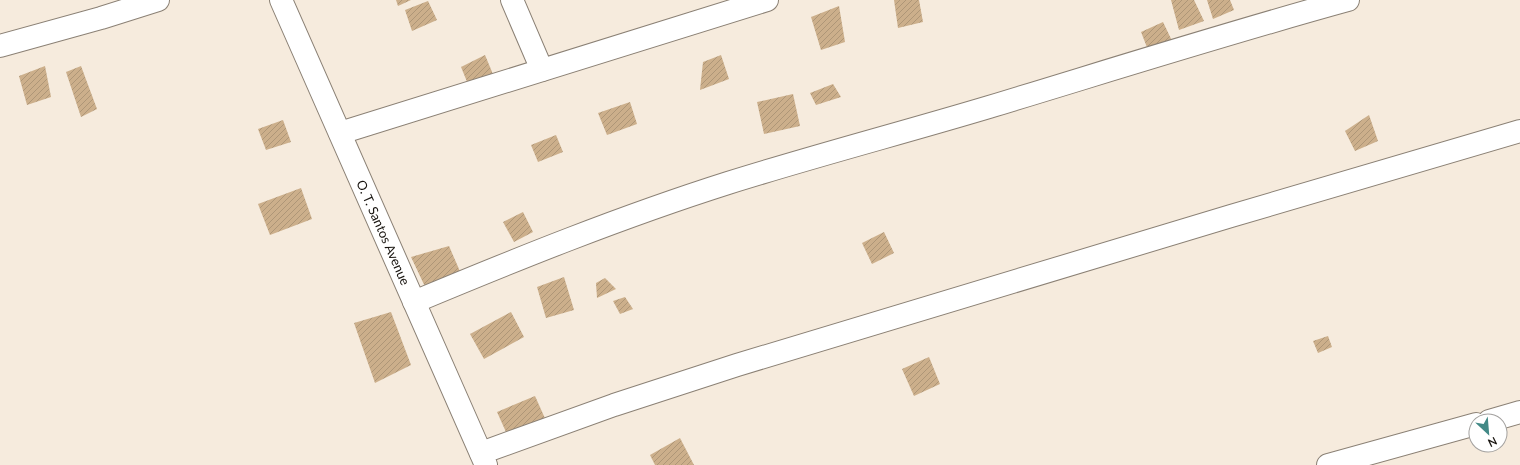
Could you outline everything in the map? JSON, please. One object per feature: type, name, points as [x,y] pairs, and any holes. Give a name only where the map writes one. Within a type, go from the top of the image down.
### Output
[{"type":"street","points":[[0,46],[101,18],[158,0]]},
{"type":"street","name":"O. T. Santos Avenue","points":[[281,0],[484,459]]},
{"type":"street","points":[[512,0],[542,70]]},
{"type":"street","points":[[414,302],[632,216],[727,183],[987,108],[1139,60],[1348,0]]},
{"type":"street","points":[[340,133],[760,1]]},
{"type":"street","points":[[484,459],[614,405],[737,365],[1520,131]]},
{"type":"street","points":[[1508,415],[1520,412]]},
{"type":"street","points":[[1328,465],[1468,426]]},
{"type":"building","points":[[396,0],[411,0],[398,6]]},
{"type":"building","points":[[894,0],[919,0],[923,22],[898,28]]},
{"type":"building","points":[[1171,0],[1194,0],[1204,21],[1179,30]]},
{"type":"building","points":[[1207,0],[1230,0],[1234,10],[1213,19]]},
{"type":"building","points":[[428,1],[437,20],[412,31],[405,10]]},
{"type":"building","points":[[839,6],[845,42],[821,50],[811,17]]},
{"type":"building","points":[[1163,22],[1174,45],[1150,55],[1141,32]]},
{"type":"building","points":[[485,55],[495,79],[470,89],[461,67]]},
{"type":"building","points":[[721,55],[729,79],[700,90],[703,62]]},
{"type":"building","points":[[45,66],[51,97],[27,105],[19,76]]},
{"type":"building","points":[[81,66],[97,109],[81,117],[66,72]]},
{"type":"building","points":[[833,84],[841,97],[816,105],[810,93]]},
{"type":"building","points":[[793,94],[800,126],[764,134],[757,102]]},
{"type":"building","points":[[630,102],[637,124],[607,135],[598,113]]},
{"type":"building","points":[[1369,115],[1378,141],[1355,151],[1345,131]]},
{"type":"building","points":[[283,120],[291,142],[266,150],[258,129]]},
{"type":"building","points":[[556,135],[563,152],[538,162],[531,145]]},
{"type":"building","points":[[301,188],[312,219],[270,235],[258,204]]},
{"type":"building","points":[[523,212],[533,232],[514,242],[503,222]]},
{"type":"building","points":[[884,232],[894,253],[872,264],[862,243]]},
{"type":"building","points":[[449,246],[462,276],[428,293],[411,257]]},
{"type":"building","points":[[564,277],[574,310],[546,318],[537,287]]},
{"type":"building","points":[[605,278],[616,289],[597,298],[596,283]]},
{"type":"building","points":[[625,297],[633,309],[620,314],[613,301]]},
{"type":"building","points":[[391,312],[411,365],[375,383],[354,323]]},
{"type":"building","points":[[511,312],[524,337],[484,359],[470,334]]},
{"type":"building","points":[[1328,336],[1332,347],[1318,353],[1313,341]]},
{"type":"building","points":[[929,357],[940,384],[914,396],[902,369]]},
{"type":"building","points":[[535,396],[548,425],[510,441],[497,412]]},
{"type":"building","points":[[680,438],[694,465],[655,465],[650,455]]}]
